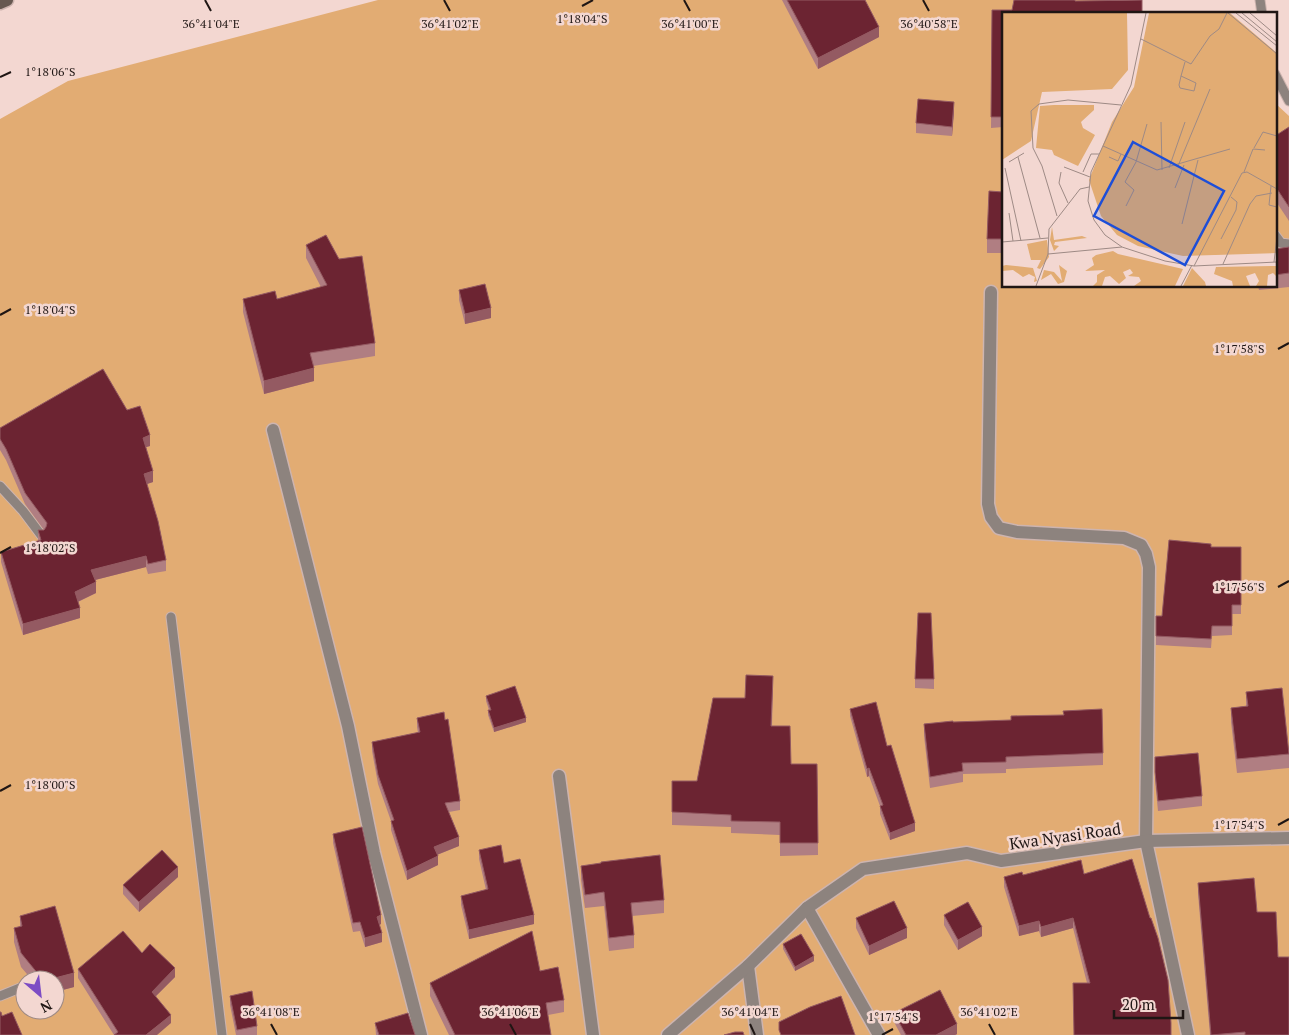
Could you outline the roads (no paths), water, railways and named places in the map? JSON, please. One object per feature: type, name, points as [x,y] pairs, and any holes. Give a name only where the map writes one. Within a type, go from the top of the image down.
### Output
[{"type":"main road","points":[[0,3],[8,0]]},
{"type":"street","points":[[991,292],[988,504],[991,518],[999,528],[1017,532],[1124,538],[1142,545],[1146,554],[1149,567],[1146,841],[1188,1035]]},
{"type":"street","points":[[273,430],[348,726],[374,853],[420,1035]]},
{"type":"street","points":[[559,776],[593,1035]]},
{"type":"street","name":"Kwa Nyasi Road","points":[[668,1035],[748,966],[807,908],[864,869],[967,853],[1001,861],[1146,841],[1289,838]]},
{"type":"street","points":[[807,908],[879,1035]]},
{"type":"street","points":[[748,966],[757,1035]]},
{"type":"lane","points":[[1276,76],[1289,101]]},
{"type":"lane","points":[[1276,236],[1281,242],[1289,244]]},
{"type":"lane","points":[[0,486],[23,511],[41,535]]},
{"type":"lane","points":[[171,617],[222,1035]]},
{"type":"lane","points":[[0,996],[15,990]]}]
